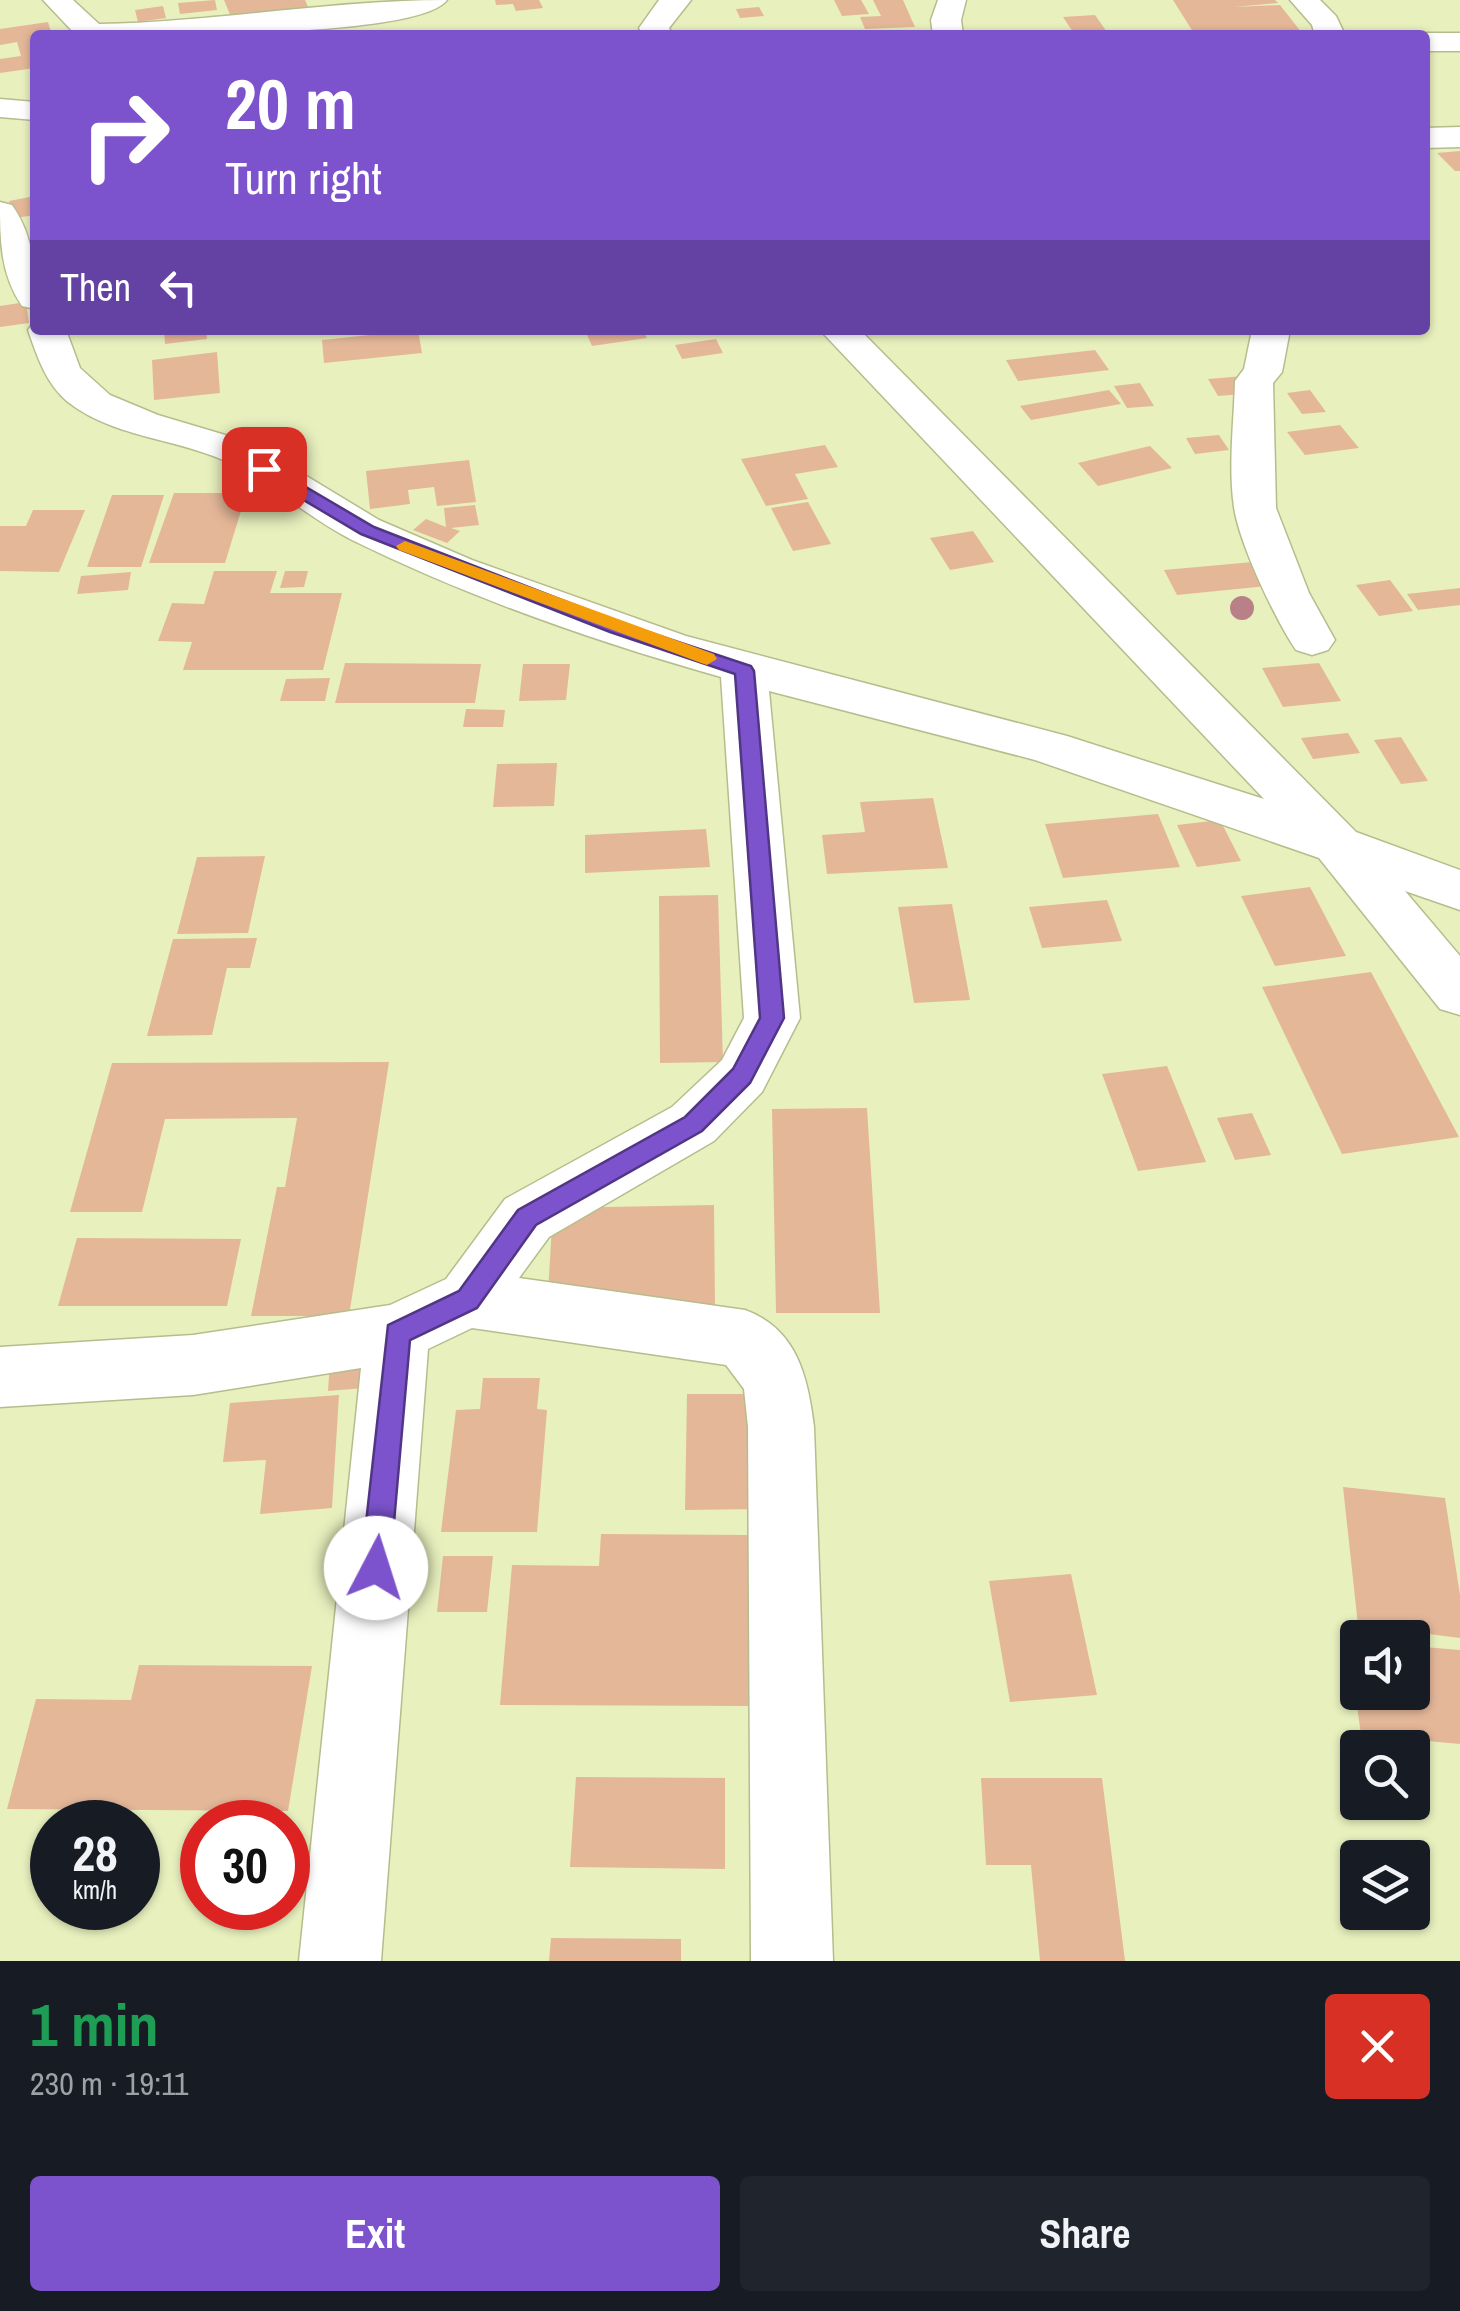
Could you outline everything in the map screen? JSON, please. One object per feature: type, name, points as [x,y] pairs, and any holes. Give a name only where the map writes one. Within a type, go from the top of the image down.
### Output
[{"type":"street","points":[[57,0],[88,30]]},
{"type":"street","points":[[186,30],[403,12],[433,0]]},
{"type":"street","points":[[655,30],[661,14],[677,0]]},
{"type":"street","points":[[947,30],[952,0]]},
{"type":"street","points":[[1304,0],[1326,22],[1328,30]]},
{"type":"street","points":[[1430,42],[1460,42]]},
{"type":"street","points":[[0,108],[30,110]]},
{"type":"street","points":[[1430,138],[1460,136]]},
{"type":"street","points":[[0,212],[30,286]]},
{"type":"street","points":[[49,335],[64,376],[92,400],[132,419],[238,452],[315,503],[367,530],[617,628],[744,671],[1050,748],[1337,844],[1460,891]]},
{"type":"street","points":[[844,335],[1337,844],[1460,994]]},
{"type":"street","points":[[1270,335],[1263,372],[1254,381],[1255,508],[1287,593],[1312,640]]},
{"type":"street","points":[[0,1377],[193,1364],[397,1333],[468,1300],[527,1218],[693,1124],[742,1076],[772,1018],[744,671]]},
{"type":"street","points":[[468,1300],[745,1338],[776,1380],[781,1427],[792,1961]]},
{"type":"street","points":[[340,1961],[397,1333]]},
{"type":"building","points":[[215,0],[217,10],[180,14],[178,3]]},
{"type":"building","points":[[224,0],[305,0],[308,7],[231,17]]},
{"type":"building","points":[[495,0],[539,0],[543,8],[516,11],[513,4],[496,5]]},
{"type":"building","points":[[834,0],[861,0],[869,14],[842,16]]},
{"type":"building","points":[[873,0],[903,0],[915,27],[865,29],[860,17],[881,16]]},
{"type":"building","points":[[1173,0],[1275,0],[1278,3],[1234,7],[1280,5],[1300,30],[1192,30]]},
{"type":"building","points":[[163,6],[166,18],[138,22],[135,10]]},
{"type":"building","points":[[759,7],[764,16],[740,18],[736,9]]},
{"type":"building","points":[[1095,15],[1106,30],[1072,30],[1063,17]]},
{"type":"building","points":[[48,22],[50,30],[30,30],[30,69],[0,73],[0,59],[21,56],[17,42],[0,45],[0,29]]},
{"type":"building","points":[[1460,151],[1460,171],[1455,171],[1437,153]]},
{"type":"building","points":[[30,197],[30,216],[15,218],[9,201]]},
{"type":"building","points":[[26,302],[29,323],[0,327],[0,306]]},
{"type":"building","points":[[164,335],[207,335],[207,339],[165,344]]},
{"type":"building","points":[[419,335],[422,353],[324,363],[322,340]]},
{"type":"building","points":[[587,335],[647,338],[592,346]]},
{"type":"building","points":[[716,339],[723,353],[682,359],[675,345]]},
{"type":"building","points":[[1095,350],[1109,370],[1018,381],[1006,360]]},
{"type":"building","points":[[217,352],[220,393],[154,400],[152,360]]},
{"type":"building","points":[[1244,376],[1255,393],[1218,396],[1208,379]]},
{"type":"building","points":[[1140,383],[1154,406],[1127,408],[1114,386]]},
{"type":"building","points":[[1109,390],[1121,404],[1031,420],[1020,406]]},
{"type":"building","points":[[1310,390],[1326,412],[1302,414],[1287,393]]},
{"type":"building","points":[[1340,425],[1359,448],[1305,455],[1287,432]]},
{"type":"building","points":[[1219,435],[1229,450],[1195,454],[1186,438]]},
{"type":"building","points":[[825,445],[838,467],[795,474],[808,499],[766,506],[741,459]]},
{"type":"building","points":[[1150,446],[1172,468],[1098,486],[1078,463]]},
{"type":"building","points":[[469,460],[476,502],[437,506],[434,487],[408,490],[410,504],[370,509],[366,471]]},
{"type":"building","points":[[174,493],[231,493],[229,500],[244,501],[225,563],[149,563]]},
{"type":"building","points":[[112,495],[164,495],[141,567],[87,567]]},
{"type":"building","points":[[808,502],[831,544],[793,551],[771,508]]},
{"type":"building","points":[[475,505],[479,525],[451,528],[460,531],[447,543],[413,530],[426,519],[446,527],[444,508]]},
{"type":"building","points":[[33,510],[85,510],[59,572],[0,571],[0,526],[26,526]]},
{"type":"building","points":[[973,531],[994,562],[950,570],[930,538]]},
{"type":"building","points":[[1253,562],[1267,586],[1177,595],[1164,570]]},
{"type":"building","points":[[214,571],[277,571],[270,593],[342,593],[323,670],[183,670],[192,642],[158,641],[172,603],[204,604]]},
{"type":"building","points":[[285,571],[308,571],[304,587],[280,588]]},
{"type":"building","points":[[131,572],[128,590],[77,594],[81,576]]},
{"type":"building","points":[[1390,580],[1413,611],[1379,616],[1356,585]]},
{"type":"building","points":[[1460,588],[1460,605],[1418,610],[1407,594]]},
{"type":"building","points":[[345,663],[481,664],[475,703],[335,703]]},
{"type":"building","points":[[1319,663],[1341,701],[1283,707],[1262,668]]},
{"type":"building","points":[[523,664],[570,664],[566,700],[519,701]]},
{"type":"building","points":[[330,678],[325,701],[280,701],[286,679]]},
{"type":"building","points":[[466,709],[505,710],[503,727],[463,727]]},
{"type":"building","points":[[1348,733],[1360,753],[1313,759],[1301,738]]},
{"type":"building","points":[[1401,737],[1428,781],[1401,784],[1374,740]]},
{"type":"building","points":[[557,763],[554,806],[493,807],[497,764]]},
{"type":"building","points":[[933,798],[948,868],[827,874],[822,835],[865,832],[860,802]]},
{"type":"building","points":[[1158,814],[1180,867],[1063,878],[1045,824]]},
{"type":"building","points":[[1220,820],[1241,861],[1197,867],[1177,825]]},
{"type":"building","points":[[706,829],[710,867],[585,873],[585,835]]},
{"type":"building","points":[[265,856],[248,933],[177,934],[197,857]]},
{"type":"building","points":[[1310,887],[1346,956],[1275,966],[1241,896]]},
{"type":"building","points":[[718,895],[723,1062],[660,1063],[659,896]]},
{"type":"building","points":[[1107,900],[1122,941],[1042,948],[1029,907]]},
{"type":"building","points":[[952,904],[970,1000],[914,1003],[898,907]]},
{"type":"building","points":[[257,938],[250,968],[227,968],[212,1035],[147,1036],[173,939]]},
{"type":"building","points":[[1371,972],[1459,1137],[1342,1154],[1262,987]]},
{"type":"building","points":[[389,1062],[349,1316],[251,1316],[277,1187],[285,1187],[297,1118],[165,1119],[142,1212],[70,1212],[112,1063]]},
{"type":"building","points":[[1167,1066],[1206,1162],[1138,1171],[1102,1074]]},
{"type":"building","points":[[867,1108],[880,1313],[776,1313],[772,1109]]},
{"type":"building","points":[[1252,1113],[1271,1155],[1235,1160],[1217,1118]]},
{"type":"building","points":[[714,1205],[715,1306],[547,1310],[553,1208]]},
{"type":"building","points":[[77,1238],[241,1239],[227,1306],[58,1306]]},
{"type":"building","points":[[365,1359],[365,1388],[328,1391],[330,1362]]},
{"type":"building","points":[[483,1378],[540,1378],[537,1409],[547,1410],[537,1532],[441,1532],[456,1410],[480,1409]]},
{"type":"building","points":[[687,1394],[762,1394],[762,1509],[685,1510]]},
{"type":"building","points":[[339,1395],[332,1508],[260,1514],[266,1460],[223,1462],[230,1403]]},
{"type":"building","points":[[1343,1487],[1445,1498],[1460,1595],[1460,1638],[1430,1634],[1430,1620],[1357,1620]]},
{"type":"building","points":[[601,1534],[749,1535],[749,1706],[500,1705],[512,1565],[599,1566]]},
{"type":"building","points":[[443,1556],[493,1556],[487,1612],[437,1612]]},
{"type":"building","points":[[1071,1574],[1097,1695],[1010,1702],[989,1581]]},
{"type":"building","points":[[1430,1648],[1460,1650],[1460,1744],[1430,1741],[1430,1730],[1360,1730],[1358,1710],[1430,1710]]},
{"type":"building","points":[[139,1665],[312,1666],[290,1800],[180,1800],[180,1810],[160,1810],[160,1800],[30,1800],[30,1809],[7,1809],[36,1699],[131,1700]]},
{"type":"building","points":[[576,1777],[725,1778],[725,1869],[570,1867]]},
{"type":"building","points":[[981,1778],[1102,1778],[1125,1961],[1040,1961],[1031,1865],[986,1865]]},
{"type":"building","points":[[551,1938],[681,1939],[681,1961],[549,1961]]},
{"type":"slow traffic","points":[[405,546],[707,659]]},
{"type":"route","points":[[264,469],[315,503],[367,530],[617,628],[744,671],[772,1018],[742,1076],[693,1124],[527,1218],[468,1300],[397,1333],[376,1568]]}]
